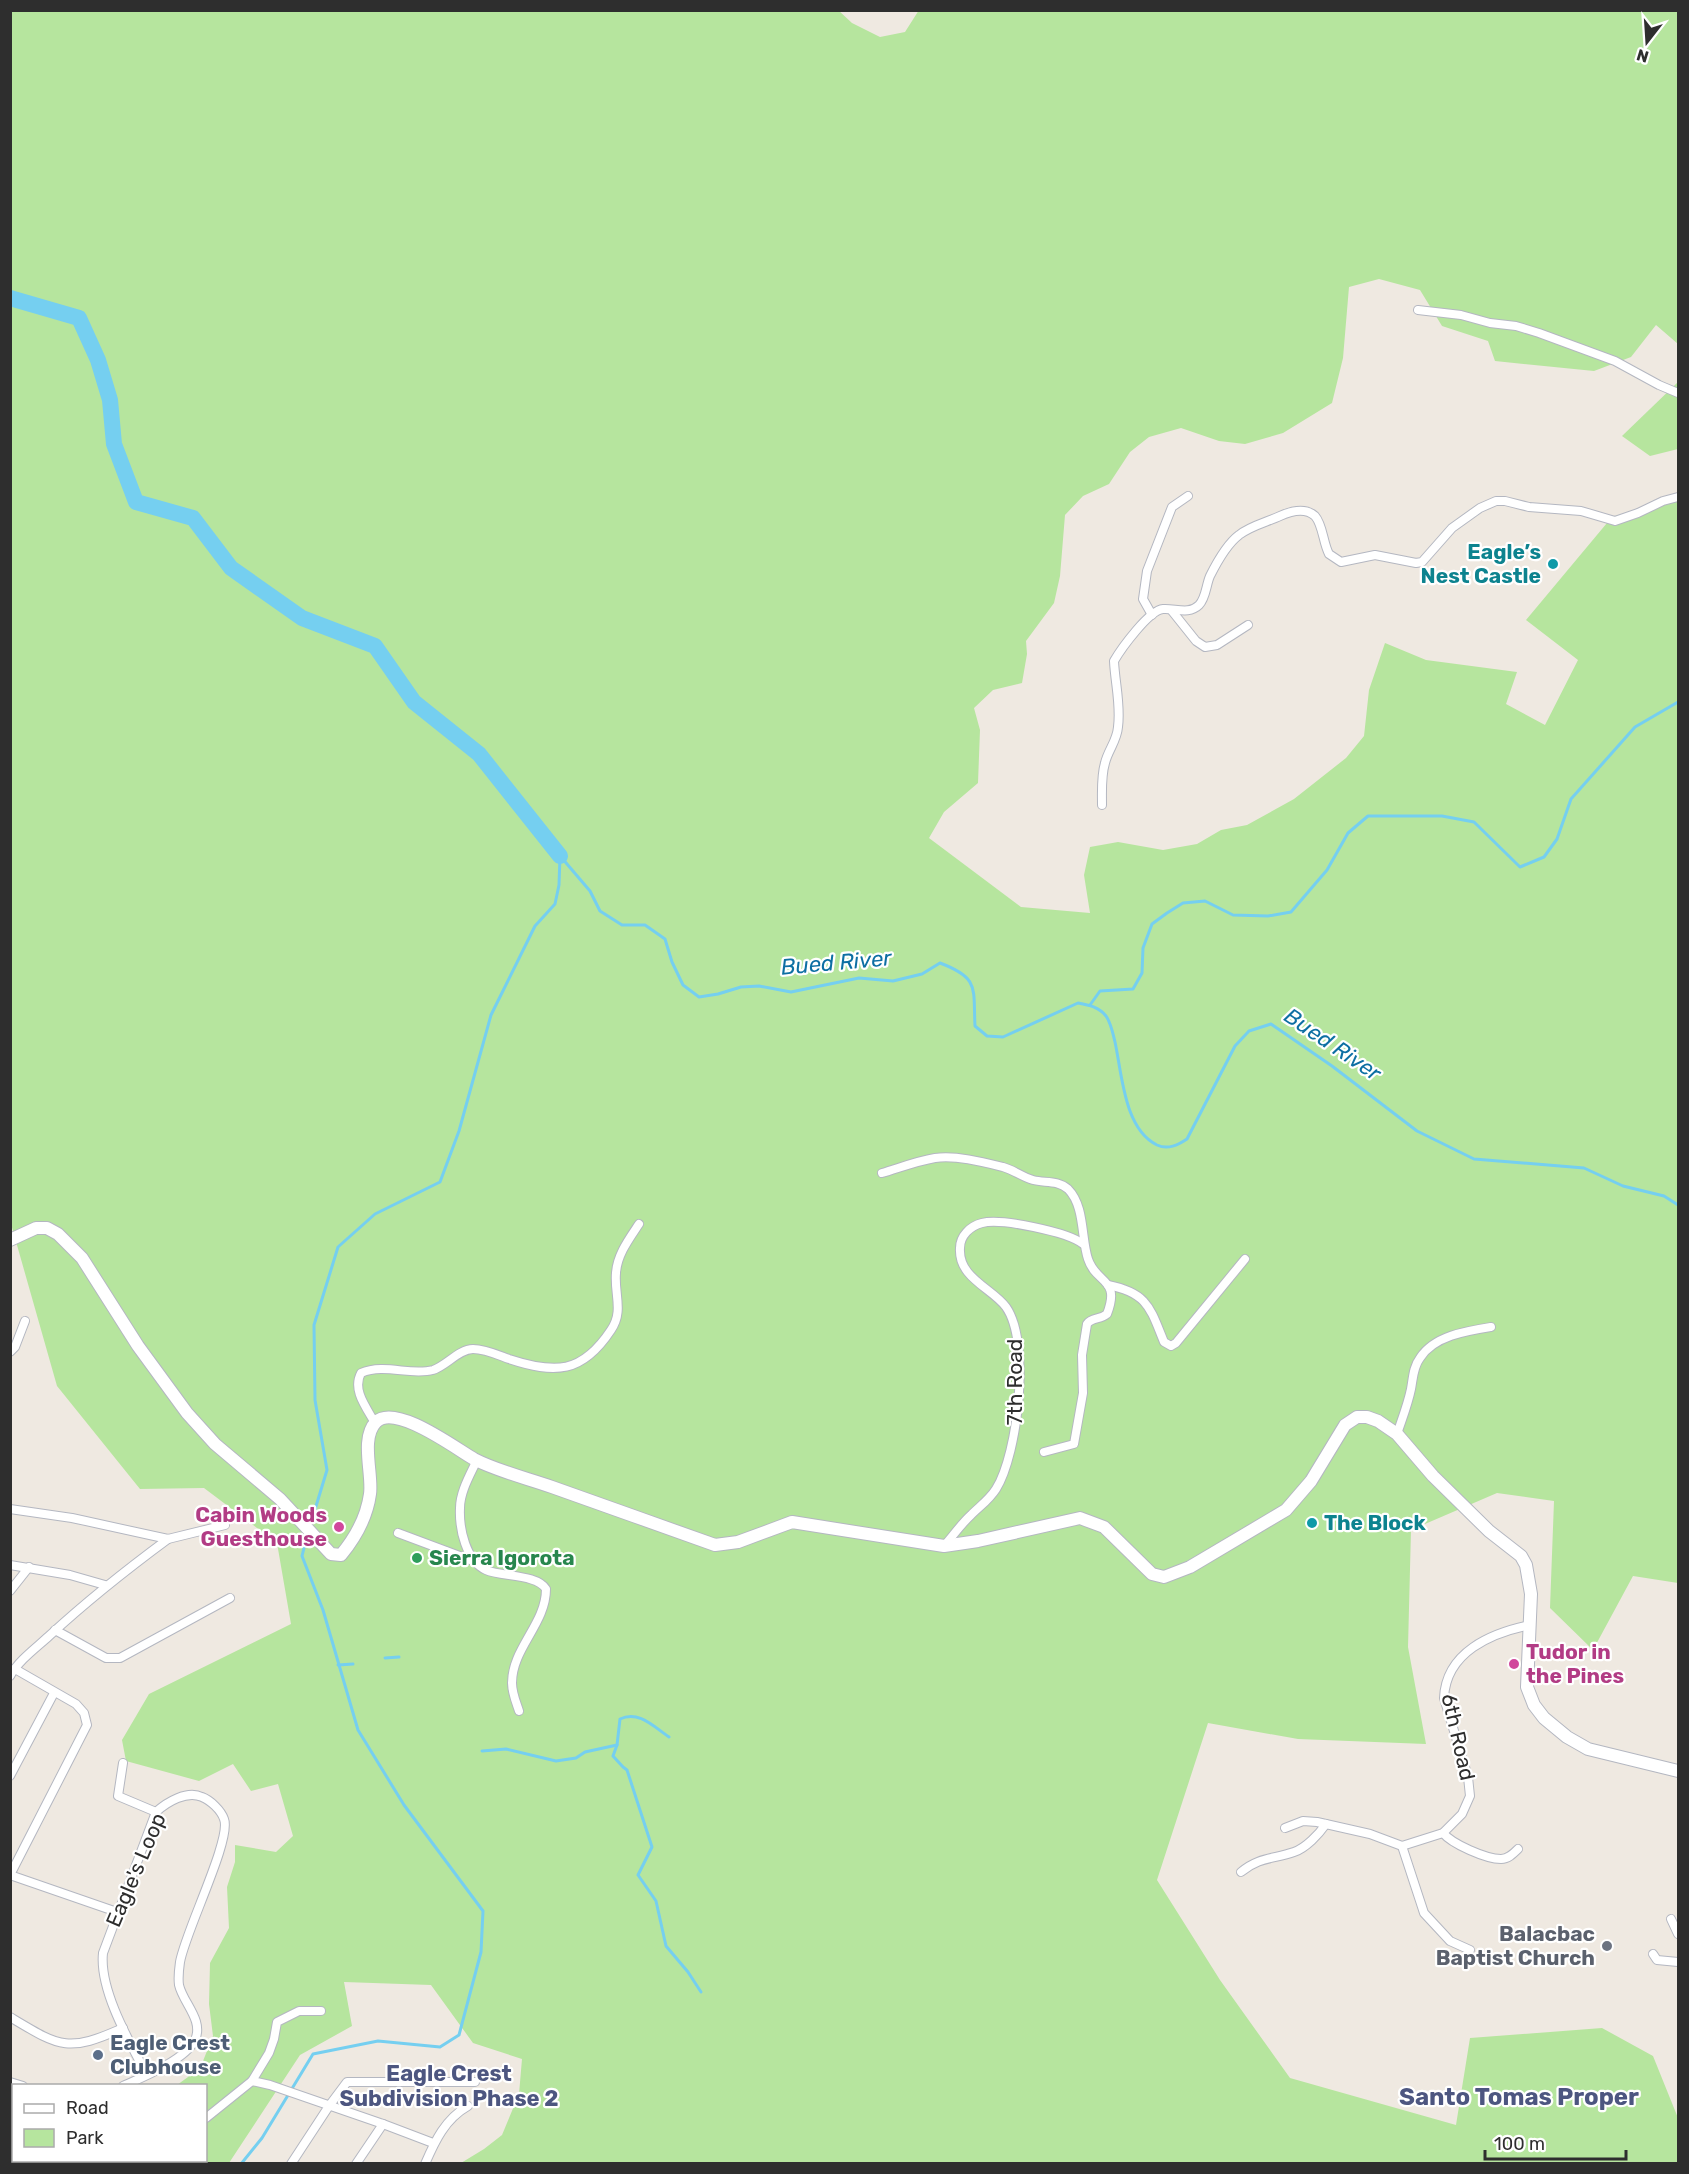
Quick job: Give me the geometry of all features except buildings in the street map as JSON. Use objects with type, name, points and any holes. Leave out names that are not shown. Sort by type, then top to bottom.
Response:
[{"type":"main road","points":[[10,1240],[36,1228],[47,1228],[58,1233],[82,1258],[138,1346],[187,1413],[215,1444],[280,1499],[331,1554],[337,1556],[341,1555],[355,1536],[366,1510],[370,1492],[367,1454],[371,1432],[375,1423],[383,1418],[396,1418],[420,1427],[477,1460],[715,1545],[738,1542],[792,1522],[944,1546],[978,1541],[1080,1518],[1104,1527],[1152,1574],[1164,1577],[1190,1567],[1286,1510],[1311,1481],[1345,1425],[1357,1417],[1366,1417],[1378,1421],[1397,1434],[1433,1476],[1489,1532],[1521,1556],[1526,1565],[1531,1594],[1527,1687],[1534,1705],[1544,1718],[1567,1737],[1588,1749],[1678,1771]]},
{"type":"street","points":[[1418,310],[1461,315],[1539,333],[1615,361],[1678,393]]},
{"type":"street","points":[[1152,615],[1143,599],[1147,571],[1172,507],[1188,496]]},
{"type":"street","points":[[1102,805],[1102,774],[1118,730],[1118,694],[1113,662],[1152,615],[1162,609],[1172,611],[1195,608],[1200,604],[1210,576],[1224,552],[1239,535],[1297,510],[1315,516],[1329,554],[1341,562],[1375,555],[1416,563],[1426,560],[1452,528],[1480,508],[1496,501],[1529,507],[1581,511],[1615,521],[1678,497]]},
{"type":"street","points":[[1172,611],[1196,641],[1205,647],[1217,645],[1248,625]]},
{"type":"street","points":[[882,1173],[936,1158],[956,1158],[996,1165],[1033,1180],[1062,1185],[1076,1203],[1083,1244],[1092,1269],[1111,1289],[1111,1301],[1107,1314],[1101,1318],[1092,1319],[1087,1324],[1082,1355],[1083,1393],[1074,1444],[1044,1452]]},
{"type":"street","name":"7th Road","points":[[944,1546],[972,1514],[985,1504],[997,1488],[1012,1446],[1018,1405],[1017,1335],[1013,1318],[1005,1305],[966,1270],[959,1247],[964,1235],[973,1226],[984,1222],[997,1222],[1069,1236],[1083,1244]]},
{"type":"street","points":[[375,1423],[358,1391],[357,1380],[361,1372],[372,1368],[425,1371],[435,1369],[469,1349],[489,1352],[542,1369],[578,1364],[600,1345],[616,1323],[619,1314],[616,1273],[618,1261],[639,1224]]},
{"type":"street","points":[[1108,1285],[1132,1292],[1149,1304],[1164,1342],[1171,1346],[1176,1343],[1245,1259]]},
{"type":"street","points":[[10,1352],[15,1347],[25,1321]]},
{"type":"street","points":[[1397,1434],[1419,1358],[1428,1348],[1443,1340],[1460,1333],[1491,1328]]},
{"type":"street","points":[[473,1561],[461,1528],[460,1507],[464,1490],[477,1460]]},
{"type":"street","points":[[10,1509],[61,1516],[168,1539]]},
{"type":"street","points":[[117,1912],[10,1875],[87,1725],[84,1713],[76,1704],[13,1672],[105,1585],[168,1539],[225,1525]]},
{"type":"street","points":[[398,1533],[473,1561],[486,1570],[539,1581],[546,1589],[540,1616],[520,1651],[513,1671],[513,1694],[519,1711]]},
{"type":"street","points":[[10,1565],[70,1575],[105,1585]]},
{"type":"street","points":[[10,1591],[29,1567]]},
{"type":"street","points":[[55,1630],[106,1658],[114,1660],[230,1598]]},
{"type":"street","name":"6th Road","points":[[1402,1846],[1443,1833],[1462,1814],[1470,1796],[1468,1777],[1444,1698],[1449,1674],[1456,1662],[1480,1642],[1507,1630],[1530,1625]]},
{"type":"street","points":[[10,1776],[54,1693]]},
{"type":"street","points":[[123,1763],[118,1796],[156,1812]]},
{"type":"street","name":"Eagle's Loop","points":[[192,1794],[201,1796],[214,1805],[224,1819],[225,1826],[218,1857],[197,1908],[180,1962],[179,1984],[193,2014],[197,2032],[187,2052],[147,2075],[123,2028],[103,1976],[101,1965],[103,1953],[117,1912],[156,1812],[166,1803],[192,1794]]},
{"type":"street","points":[[1286,1828],[1303,1821],[1326,1824],[1370,1834],[1402,1846],[1424,1913],[1450,1941],[1470,1950]]},
{"type":"street","points":[[1241,1872],[1251,1864],[1273,1856],[1295,1852],[1322,1831],[1326,1824]]},
{"type":"street","points":[[1443,1833],[1459,1845],[1494,1857],[1507,1858],[1518,1849]]},
{"type":"street","points":[[1671,1919],[1678,1934]]},
{"type":"street","points":[[1653,1954],[1657,1960],[1678,1962]]},
{"type":"street","points":[[207,2117],[252,2081],[269,2053],[277,2022],[299,2011],[321,2012]]},
{"type":"street","points":[[10,2017],[47,2039],[65,2044],[92,2040],[123,2028]]},
{"type":"street","points":[[125,2084],[147,2075]]},
{"type":"street","points":[[252,2081],[270,2085],[433,2143]]},
{"type":"street","points":[[291,2163],[347,2082],[475,2082]]},
{"type":"street","points":[[425,2163],[433,2143],[444,2126],[468,2106]]},
{"type":"street","points":[[356,2163],[383,2124]]},
{"type":"green space","points":[[838,10],[852,23],[880,37],[905,32],[919,10],[1678,11],[1678,344],[1656,325],[1631,357],[1594,371],[1495,361],[1488,341],[1442,326],[1420,290],[1379,279],[1349,287],[1343,358],[1332,403],[1283,433],[1245,444],[1219,441],[1181,428],[1149,437],[1130,452],[1109,484],[1083,496],[1065,515],[1060,576],[1054,603],[1026,641],[1027,654],[1022,683],[993,690],[974,708],[980,730],[978,783],[944,812],[929,838],[1021,907],[1090,913],[1084,875],[1090,847],[1118,842],[1163,850],[1197,844],[1221,830],[1247,825],[1294,799],[1346,758],[1364,736],[1369,690],[1385,643],[1426,660],[1517,672],[1506,704],[1545,725],[1578,660],[1526,620],[1612,517],[1678,497],[1678,1583],[1633,1576],[1593,1650],[1550,1608],[1554,1501],[1497,1493],[1411,1530],[1408,1647],[1426,1744],[1298,1739],[1208,1723],[1157,1880],[1220,1980],[1290,2078],[1456,2125],[1470,2038],[1602,2028],[1653,2056],[1678,2118],[1678,2163],[461,2163],[502,2135],[519,2094],[522,2059],[473,2043],[431,1985],[344,1982],[352,2026],[300,2055],[229,2163],[101,2164],[98,2162],[207,2162],[207,2084],[178,2084],[203,2061],[213,2036],[209,2004],[210,1963],[229,1928],[227,1887],[235,1862],[235,1845],[276,1852],[293,1836],[278,1784],[251,1791],[233,1764],[199,1781],[126,1761],[122,1740],[149,1694],[291,1624],[277,1543],[204,1488],[140,1489],[57,1386],[11,1224],[10,11]]},
{"type":"green space","points":[[1678,382],[1678,449],[1650,456],[1622,436]]},
{"type":"waterway","name":"Bued River","points":[[10,298],[79,318],[98,360],[110,400],[114,444],[136,502],[193,518],[231,568],[302,618],[375,646],[414,702],[479,754],[560,856]]},
{"type":"waterway","points":[[1090,1005],[1100,991],[1133,989],[1142,973],[1143,948],[1152,924],[1183,903],[1205,901],[1233,915],[1268,916],[1291,912],[1327,870],[1348,833],[1368,816],[1442,816],[1474,822],[1520,867],[1544,857],[1557,839],[1571,799],[1635,727],[1678,702]]},
{"type":"waterway","points":[[310,1526],[327,1470],[315,1400],[314,1325],[338,1247],[375,1214],[440,1182],[459,1131],[491,1015],[535,926],[555,904],[559,885],[560,856]]},
{"type":"waterway","name":"Bued River","points":[[561,857],[590,891],[600,911],[622,925],[645,925],[665,939],[672,962],[683,985],[699,997],[741,987],[759,986],[791,992],[859,978],[893,981],[922,974],[940,963],[962,974],[972,986],[975,1026],[987,1036],[1003,1037],[1078,1003],[1097,1008],[1106,1016],[1111,1025],[1131,1114],[1146,1137],[1157,1145],[1173,1146],[1187,1139],[1235,1046],[1249,1031],[1271,1024],[1332,1066],[1417,1131],[1474,1159],[1584,1168],[1623,1186],[1664,1196],[1678,1205]]},
{"type":"waterway","points":[[241,2164],[262,2138],[313,2054],[378,2041],[440,2047],[459,2035],[481,1952],[483,1911],[404,1805],[358,1730],[323,1610],[302,1556],[307,1536]]},
{"type":"waterway","points":[[385,1658],[399,1657]]},
{"type":"waterway","points":[[338,1665],[353,1664]]},
{"type":"waterway","points":[[482,1751],[506,1749],[556,1761],[576,1758],[585,1752],[617,1745],[620,1719],[627,1717],[640,1718],[669,1737]]},
{"type":"waterway","points":[[617,1745],[613,1756],[627,1770],[652,1847],[638,1875],[656,1901],[666,1946],[701,1992]]},
{"type":"place","name":"Eagle’s Nest Castle","points":[[1553,564]]},
{"type":"place","name":"The Block","points":[[1312,1523]]},
{"type":"place","name":"Cabin Woods Guesthouse","points":[[339,1527]]},
{"type":"place","name":"Sierra Igorota","points":[[417,1558]]},
{"type":"place","name":"Tudor in the Pines","points":[[1514,1664]]},
{"type":"place","name":"Balacbac Baptist Church","points":[[1607,1946]]},
{"type":"place","name":"Eagle Crest Clubhouse","points":[[98,2055]]},
{"type":"district","name":"Eagle Crest Subdivision Phase 2","points":[[449,2086]]},
{"type":"district","name":"Santo Tomas Proper","points":[[1519,2097]]}]
